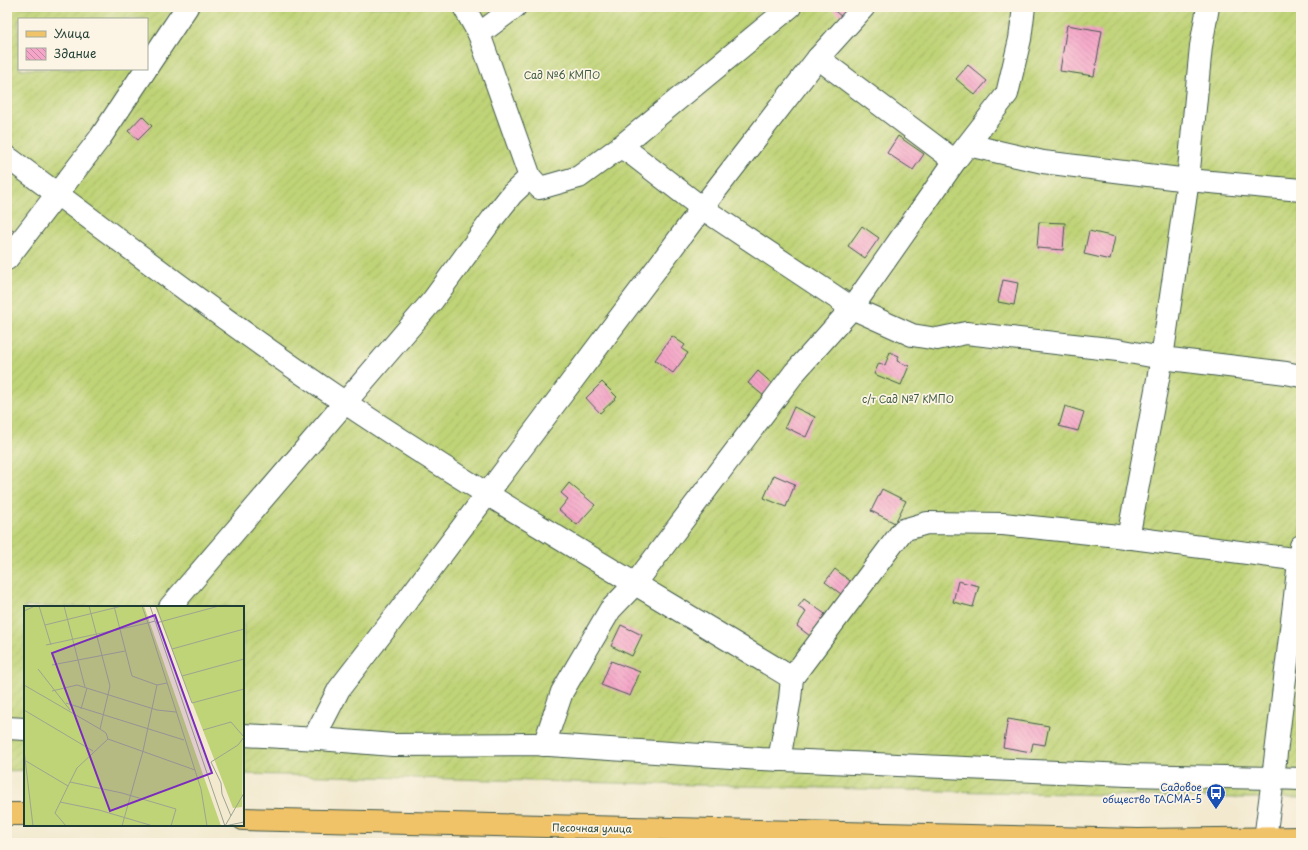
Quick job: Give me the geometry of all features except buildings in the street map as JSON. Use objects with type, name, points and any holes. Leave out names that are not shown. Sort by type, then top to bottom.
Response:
[{"type":"main road","points":[[7,814],[24,814]]},
{"type":"main road","name":"Песочная улица","points":[[244,819],[1130,840],[1253,840],[1301,838]]},
{"type":"street","points":[[148,65],[187,7]]},
{"type":"street","points":[[464,7],[479,34],[530,177],[540,188],[579,177],[620,147],[790,7]]},
{"type":"street","points":[[479,34],[515,7]]},
{"type":"street","points":[[318,730],[339,689],[488,494],[702,208],[818,58],[864,7]]},
{"type":"street","points":[[544,745],[562,692],[610,610],[635,584],[795,372],[852,308],[961,153],[1007,94],[1020,39],[1024,7]]},
{"type":"street","points":[[1128,538],[1162,358],[1188,180],[1201,46],[1208,7]]},
{"type":"street","points":[[818,58],[961,153],[1188,180],[1301,190]]},
{"type":"street","points":[[7,259],[100,138],[145,70]]},
{"type":"street","points":[[620,147],[632,154],[702,208],[852,308],[912,335],[937,339],[966,333],[1118,350],[1162,358],[1301,376]]},
{"type":"street","points":[[7,156],[231,323],[345,403],[523,517],[792,678]]},
{"type":"street","points":[[171,606],[433,300],[493,218],[512,194],[530,177]]},
{"type":"street","points":[[779,760],[790,700],[792,678],[903,530],[927,523],[1003,524],[1300,555],[1273,778],[1253,840]]},
{"type":"street","points":[[7,728],[24,729]]},
{"type":"street","points":[[244,735],[393,745],[544,745],[779,760],[1127,775],[1301,779]]},
{"type":"green space","name":"с/т Сад №7 КМПО","points":[[7,7],[1301,7],[1301,798],[1233,798],[244,774],[244,606],[24,606],[24,770],[7,771]]},
{"type":"place","name":"Садовое общество ТАСМА-5","points":[[1216,810]]},
{"type":"park label","name":"Сад №6 КМПО","points":[[562,75]]}]
